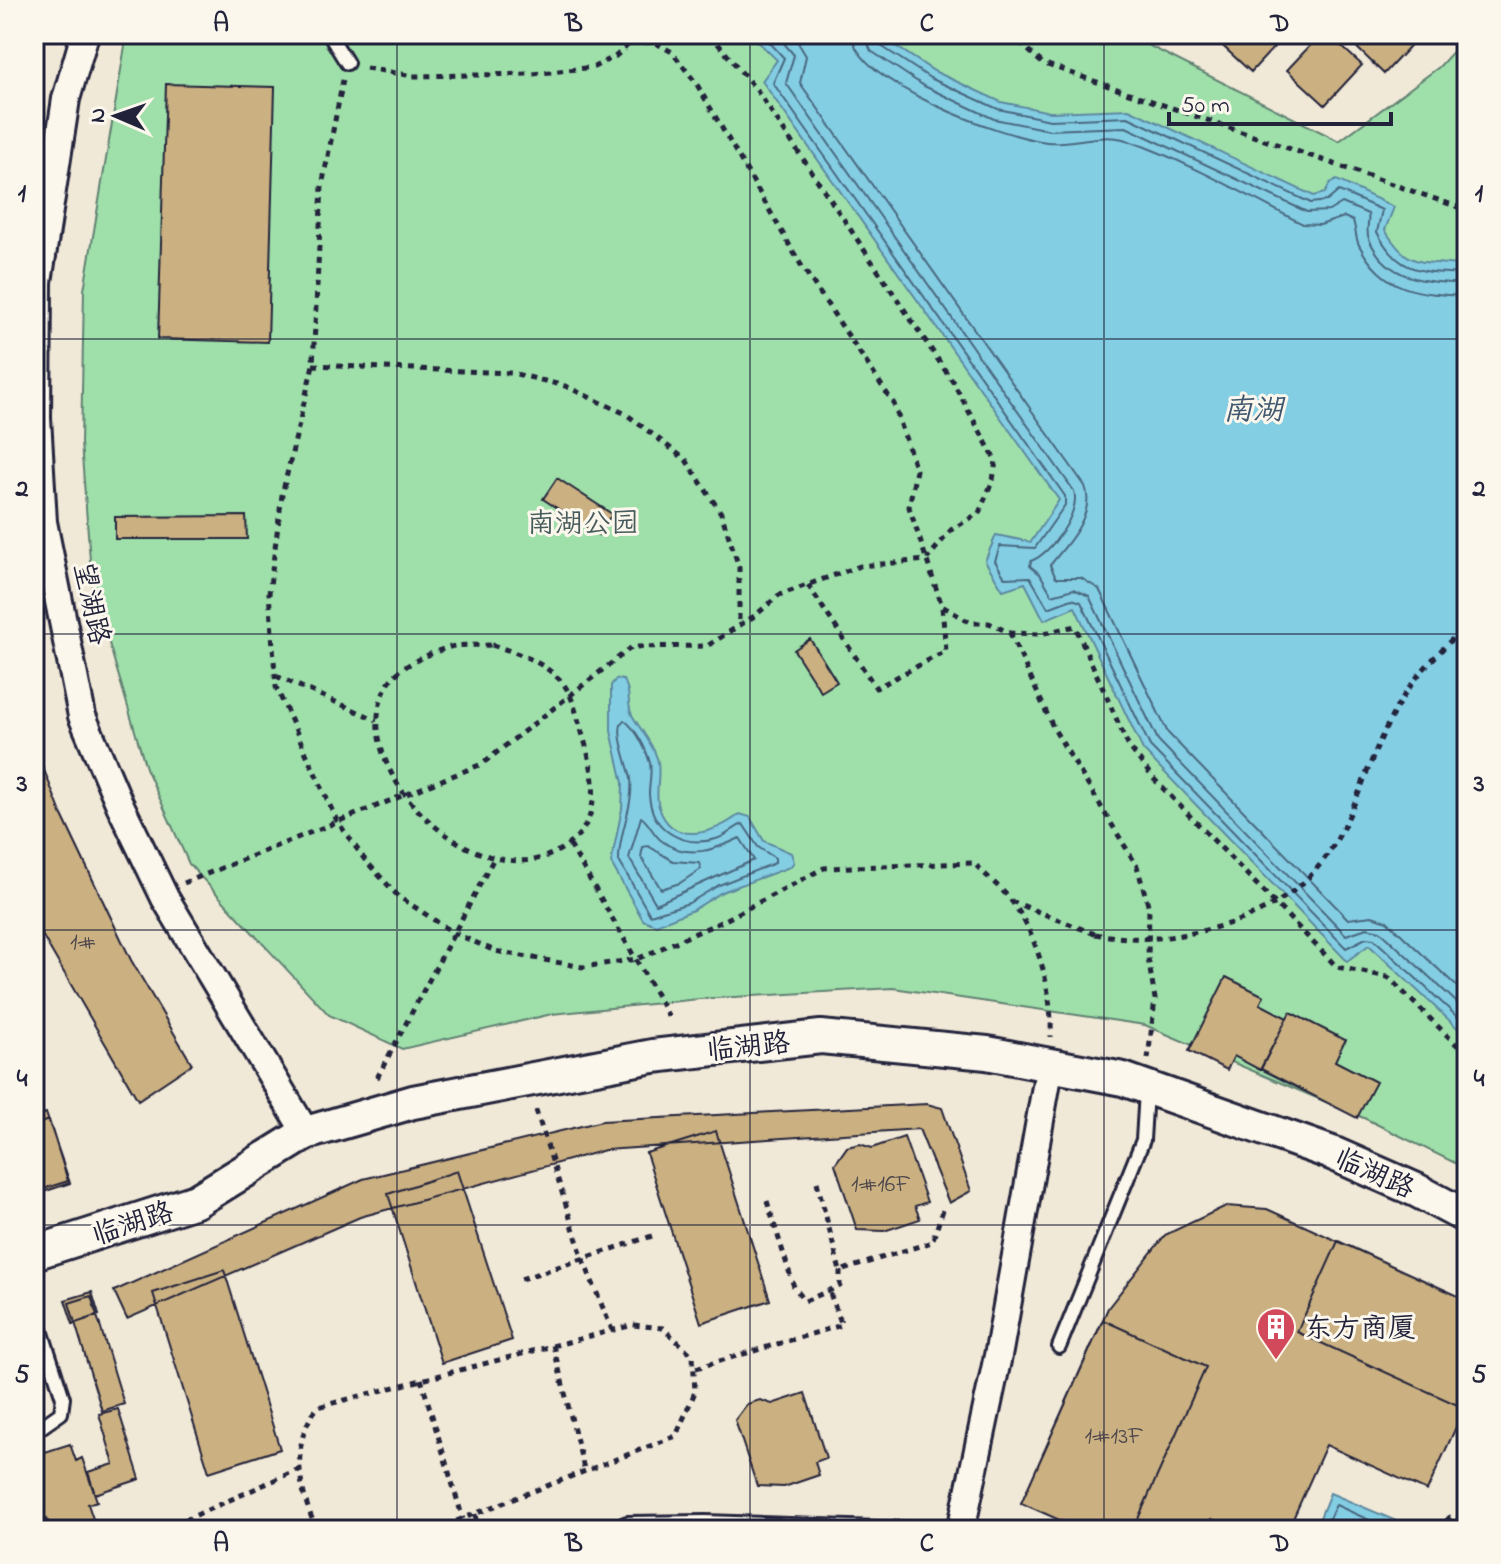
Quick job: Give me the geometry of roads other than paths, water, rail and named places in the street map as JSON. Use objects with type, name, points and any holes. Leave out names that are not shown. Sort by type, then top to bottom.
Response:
[{"type":"street","name":"望湖路","points":[[85,34],[66,99],[38,282],[37,418],[43,522],[82,716],[165,898],[306,1133]]},
{"type":"street","name":"临湖路","points":[[34,1253],[196,1201],[306,1133],[413,1102],[653,1056],[821,1037],[987,1053],[1050,1064],[1146,1087],[1332,1153],[1416,1190],[1467,1217]]},
{"type":"street","points":[[961,1530],[999,1351],[1050,1064]]},
{"type":"lane","points":[[329,34],[347,63]]},
{"type":"lane","points":[[1059,1347],[1143,1140],[1146,1087]]},
{"type":"lane","points":[[34,1308],[63,1398],[61,1413],[34,1432]]},
{"type":"lane","points":[[610,1530],[627,1523],[705,1522],[938,1530]]},
{"type":"water","name":"南湖","points":[[750,34],[877,34],[934,71],[1001,102],[1050,112],[1129,109],[1314,196],[1325,193],[1330,183],[1337,180],[1394,207],[1385,230],[1403,253],[1420,261],[1467,267],[1467,1037],[1369,945],[1347,961],[1143,750],[1075,607],[1044,620],[1025,583],[1003,590],[985,561],[996,535],[1031,542],[1059,500],[762,81],[777,60]]},
{"type":"water","points":[[616,679],[626,684],[632,715],[657,758],[658,801],[665,820],[674,828],[695,833],[719,827],[740,814],[750,817],[764,841],[791,853],[794,862],[790,867],[722,892],[693,910],[656,925],[643,920],[611,863],[622,809],[623,783],[611,731],[611,685]]},
{"type":"water","points":[[1330,1493],[1401,1523],[1398,1530],[1315,1530]]},
{"type":"place","name":"东方商厦","points":[[1276,1361]]},
{"type":"park label","name":"南湖公园","points":[[583,522]]}]
